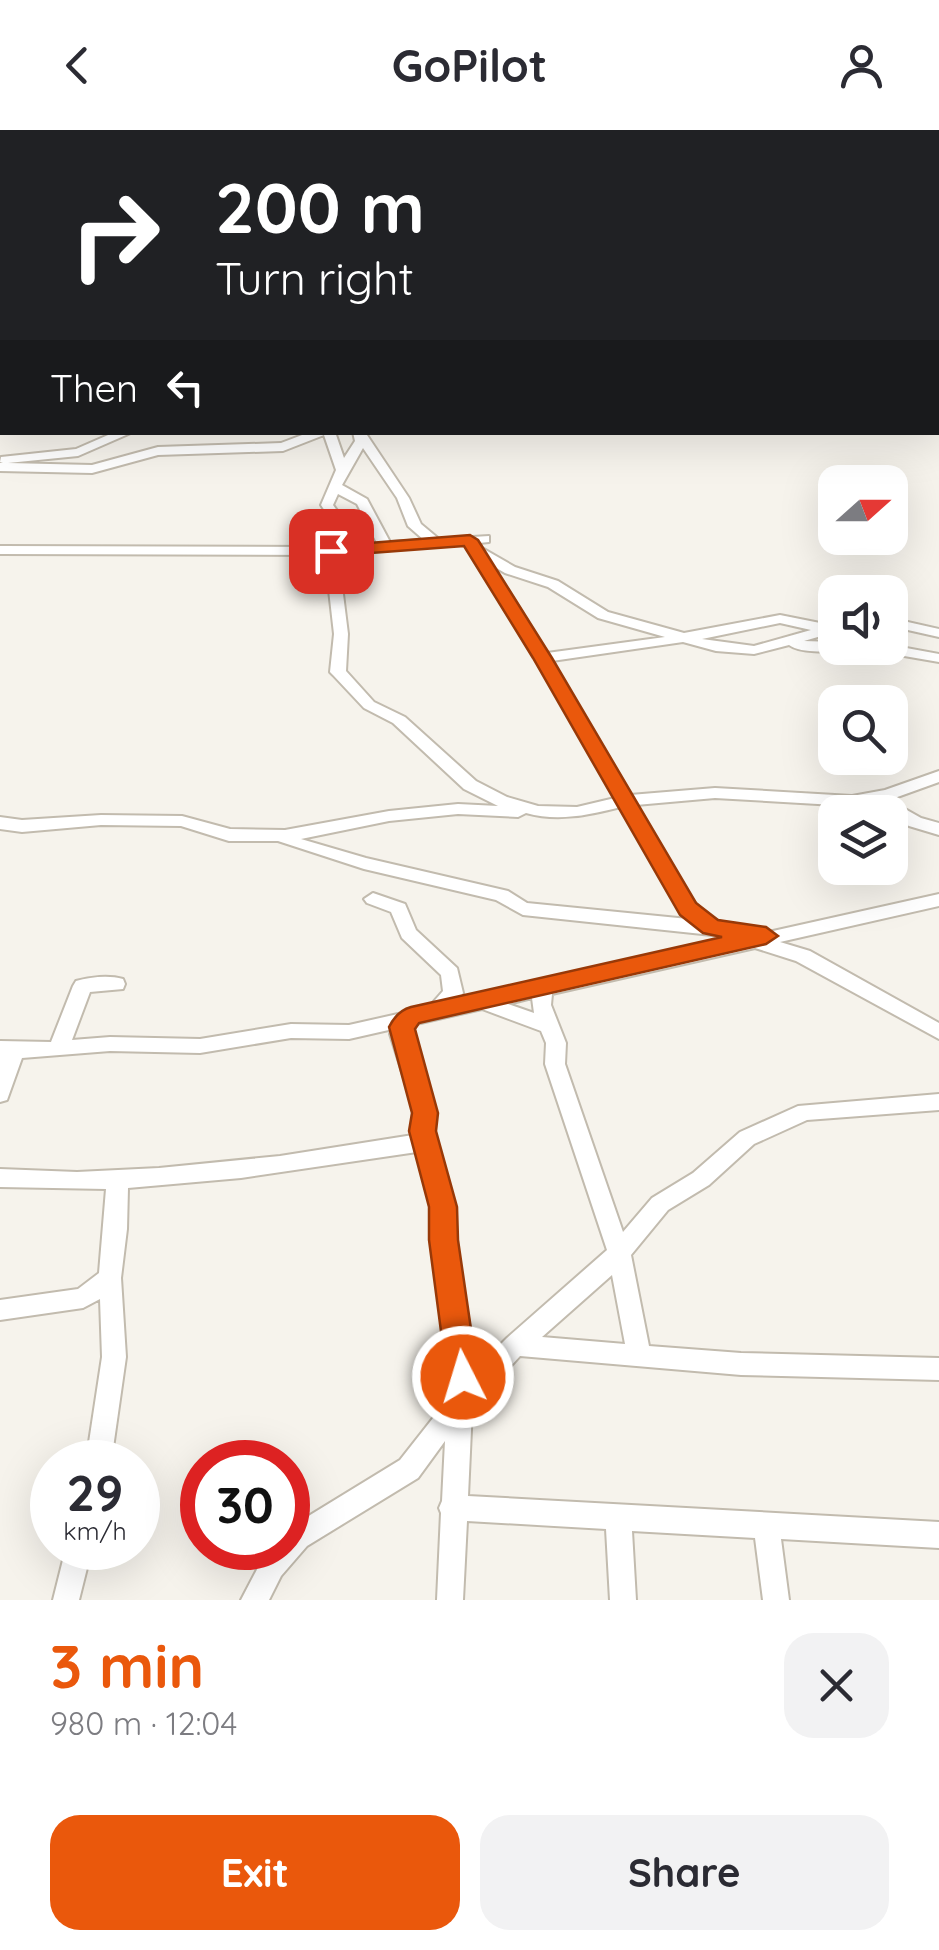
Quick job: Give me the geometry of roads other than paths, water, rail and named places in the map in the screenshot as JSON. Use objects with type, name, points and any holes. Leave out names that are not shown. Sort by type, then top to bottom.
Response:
[{"type":"street","points":[[0,464],[78,452],[120,435]]},
{"type":"street","points":[[0,464],[92,468],[158,451],[279,448],[317,435]]},
{"type":"street","points":[[327,435],[342,470]]},
{"type":"street","points":[[327,551],[344,530],[327,509],[360,435],[403,498],[415,526],[436,543]]},
{"type":"street","points":[[336,487],[362,502],[386,548]]},
{"type":"street","points":[[476,543],[688,909],[711,927]]},
{"type":"street","points":[[0,550],[327,551],[476,543],[523,575],[558,586],[603,614],[678,639],[740,651],[818,633]]},
{"type":"street","points":[[327,551],[336,567],[341,676],[369,705],[398,720],[470,785],[538,811]]},
{"type":"street","points":[[543,658],[678,639],[780,619],[818,626]]},
{"type":"street","points":[[908,626],[939,633]]},
{"type":"street","points":[[773,646],[818,646]]},
{"type":"street","points":[[908,653],[939,658]]},
{"type":"street","points":[[881,795],[939,776]]},
{"type":"street","points":[[0,823],[22,826],[100,820],[182,821],[229,835],[296,835],[389,816],[451,810],[577,812],[623,801],[721,792],[818,799]]},
{"type":"street","points":[[908,819],[939,829]]},
{"type":"street","points":[[271,835],[364,863],[502,895],[523,910],[711,927],[758,938],[803,956],[939,1032]]},
{"type":"street","points":[[374,898],[399,908],[408,933],[450,974],[453,993],[436,1011]]},
{"type":"street","points":[[0,1094],[8,1049],[110,1044],[200,1046],[291,1031],[349,1032],[939,900]]},
{"type":"street","points":[[60,1048],[82,986],[116,984]]},
{"type":"street","points":[[543,988],[541,1004],[556,1043],[555,1064],[618,1252],[638,1356]]},
{"type":"street","points":[[482,1002],[550,1026]]},
{"type":"street","points":[[411,1016],[400,1034],[425,1113],[425,1143],[443,1207],[444,1240],[462,1353],[450,1600]]},
{"type":"street","points":[[254,1600],[272,1567],[298,1537],[409,1469],[458,1405],[516,1345],[618,1252],[660,1204],[700,1179],[748,1138],[800,1114],[939,1102]]},
{"type":"street","points":[[0,1178],[117,1178],[252,1167],[388,1145],[425,1143]]},
{"type":"street","points":[[101,1440],[114,1357],[110,1278],[117,1178]]},
{"type":"street","points":[[0,1310],[22,1304],[77,1300],[110,1278]]},
{"type":"street","points":[[516,1345],[741,1364],[939,1369]]},
{"type":"street","points":[[452,1508],[939,1535]]},
{"type":"street","points":[[618,1517],[623,1600]]},
{"type":"street","points":[[768,1528],[776,1600]]},
{"type":"street","points":[[66,1600],[74,1570]]}]
